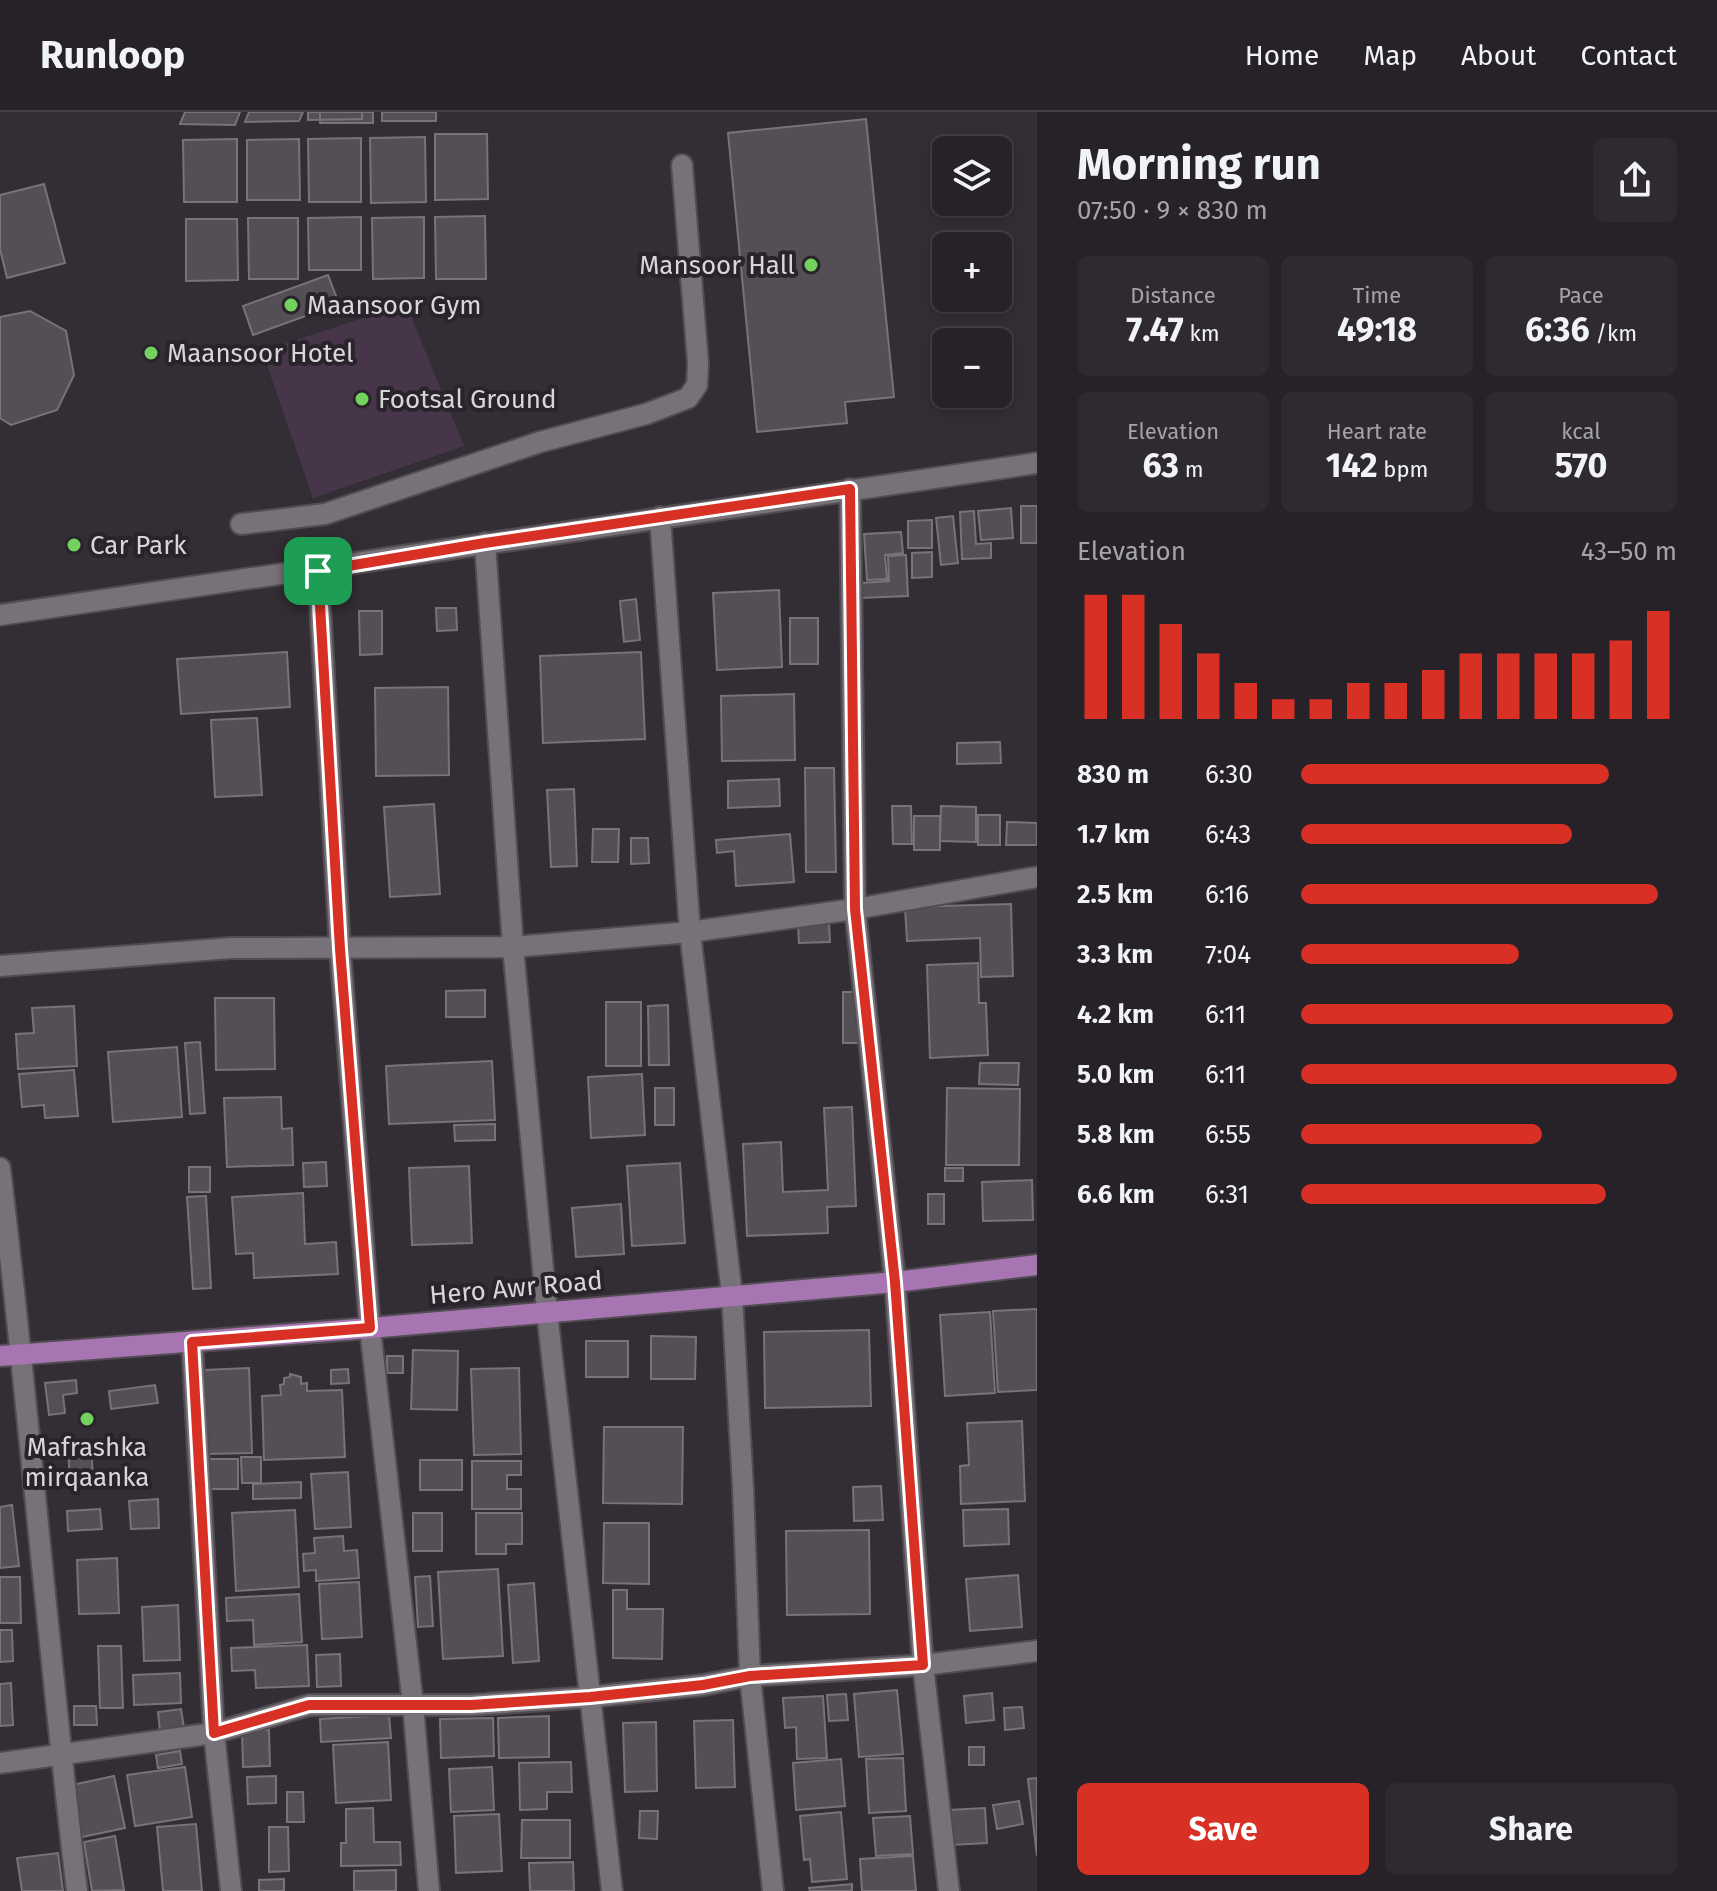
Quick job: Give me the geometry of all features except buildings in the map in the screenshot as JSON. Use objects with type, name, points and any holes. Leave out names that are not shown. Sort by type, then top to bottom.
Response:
[{"type":"main road","name":"Hero Awr Road","points":[[0,1356],[370,1328],[895,1282],[1037,1265]]},
{"type":"street","points":[[241,524],[325,514],[540,442],[646,414],[688,398],[697,385],[698,363],[682,165]]},
{"type":"street","points":[[0,615],[188,586],[318,571],[485,543],[1037,463]]},
{"type":"street","points":[[850,489],[855,909],[895,1282],[923,1665],[949,1891]]},
{"type":"street","points":[[660,517],[690,932],[732,1295],[750,1676],[773,1891]]},
{"type":"street","points":[[485,543],[513,947],[547,1312],[612,1891]]},
{"type":"street","points":[[318,571],[340,949],[370,1328],[413,1705],[429,1891]]},
{"type":"street","points":[[0,966],[231,948],[513,947],[690,932],[855,909],[1037,877]]},
{"type":"street","points":[[0,1168],[23,1354],[60,1755],[77,1891]]},
{"type":"street","points":[[192,1342],[214,1733],[231,1891]]},
{"type":"street","points":[[0,1763],[214,1733],[309,1705],[471,1705],[590,1697],[703,1685],[750,1676],[923,1665],[1037,1651]]},
{"type":"shaded area","name":"Footsal Ground","points":[[406,304],[464,446],[313,498],[262,351]]},
{"type":"place","name":"Mansoor Hall","points":[[811,265]]},
{"type":"place","name":"Maansoor Gym","points":[[291,305]]},
{"type":"place","name":"Maansoor Hotel","points":[[151,353]]},
{"type":"place","name":"Footsal Ground","points":[[362,399]]},
{"type":"place","name":"Car Park","points":[[74,545]]},
{"type":"place","name":"Mafrashka mirqaanka","points":[[87,1419]]},
{"type":"route","points":[[850,489],[855,909],[895,1282],[923,1665],[750,1676],[703,1685],[590,1697],[471,1705],[309,1705],[214,1733],[192,1342],[370,1328],[340,949],[318,571],[850,489]]}]
